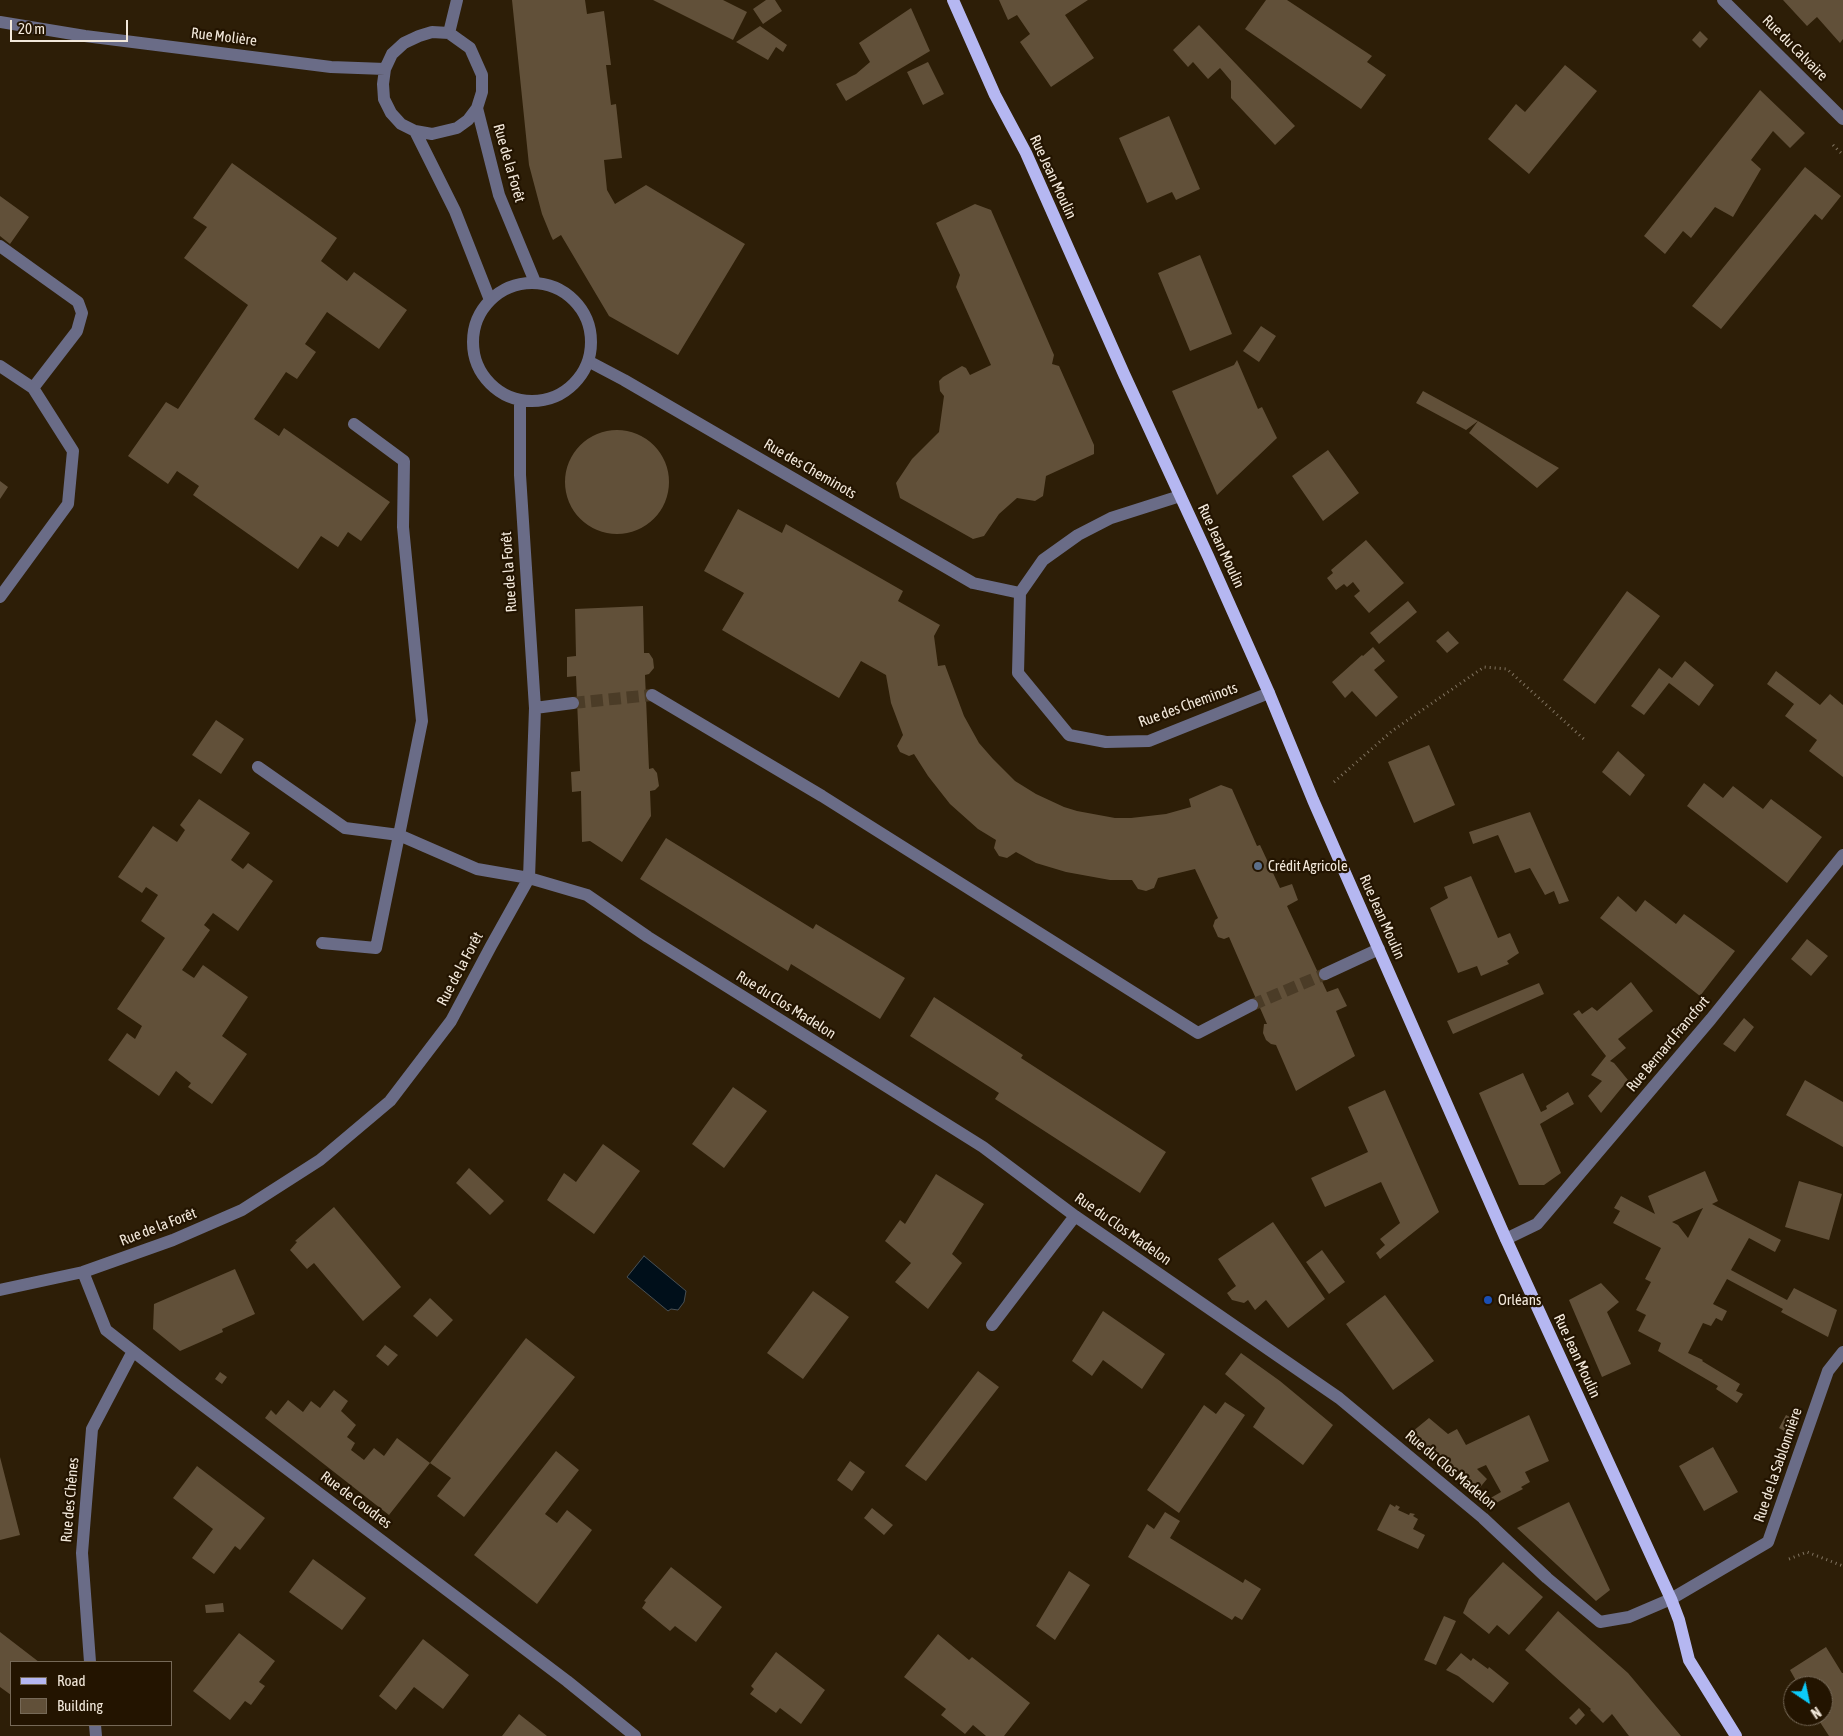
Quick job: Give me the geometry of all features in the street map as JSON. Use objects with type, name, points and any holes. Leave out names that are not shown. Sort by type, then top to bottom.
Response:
[{"type":"main road","name":"Rue Jean Moulin","points":[[953,0],[995,95],[1026,153],[1269,693],[1313,800],[1506,1240],[1671,1600],[1679,1620],[1689,1660],[1736,1736]]},
{"type":"street","points":[[457,0],[449,33],[432,32],[404,43],[392,54],[385,69],[382,84],[384,99],[391,112],[401,124],[415,131],[455,211],[490,300]]},
{"type":"street","name":"Rue du Calvaire","points":[[1723,0],[1843,119]]},
{"type":"street","name":"Rue Molière","points":[[0,22],[85,36],[332,66],[385,69]]},
{"type":"street","name":"Rue de la Forêt","points":[[415,131],[432,134],[452,130],[468,120],[477,108],[482,92],[482,75],[470,48],[449,33]]},
{"type":"street","name":"Rue de la Forêt","points":[[477,108],[500,195],[535,282]]},
{"type":"street","points":[[0,246],[78,302],[82,312],[77,331],[33,388]]},
{"type":"street","points":[[535,282],[554,286],[570,296],[582,310],[590,328],[588,361],[575,382],[559,394],[540,400],[520,400],[503,394],[489,383],[478,368],[473,332],[479,315],[490,300],[503,290],[518,284],[535,282]]},
{"type":"street","name":"Rue des Cheminots","points":[[588,361],[624,380],[973,583],[1020,593],[1018,673],[1070,735],[1106,742],[1149,740],[1269,693]]},
{"type":"street","points":[[0,366],[33,388],[73,451],[68,504],[0,597]]},
{"type":"street","name":"Rue de la Forêt","points":[[0,1290],[83,1272],[174,1240],[242,1210],[320,1160],[390,1100],[451,1021],[490,946],[529,878],[535,708],[520,475],[520,400]]},
{"type":"street","points":[[322,943],[376,948],[422,721],[404,527],[404,461],[354,424]]},
{"type":"street","points":[[1020,593],[1043,560],[1078,535],[1111,518],[1180,496]]},
{"type":"street","points":[[652,695],[822,796],[1198,1033],[1252,1006]]},
{"type":"street","points":[[535,708],[573,703]]},
{"type":"street","name":"Rue du Clos Madelon","points":[[258,767],[345,828],[399,835],[477,869],[529,878],[587,896],[648,937],[983,1147],[1075,1216],[1339,1398],[1483,1518],[1547,1578],[1600,1622],[1629,1617],[1671,1600]]},
{"type":"street","name":"Rue Bernard Francfort","points":[[1506,1240],[1537,1224],[1712,1019],[1843,855]]},
{"type":"street","points":[[1324,974],[1379,949]]},
{"type":"street","points":[[992,1325],[1075,1216]]},
{"type":"street","name":"Rue de Coudres","points":[[83,1272],[106,1330],[559,1675],[635,1736]]},
{"type":"street","name":"Rue des Chênes","points":[[90,1661],[82,1553],[92,1429],[133,1351]]},
{"type":"street","name":"Rue de la Sablonnière","points":[[1671,1600],[1768,1542],[1828,1371],[1843,1352]]},
{"type":"path","points":[[1313,800],[1392,731],[1484,667],[1507,669],[1586,742]]},
{"type":"water","points":[[644,1256],[686,1291],[684,1302],[678,1310],[671,1309],[668,1311],[627,1277]]},
{"type":"building","points":[[512,0],[585,0],[587,14],[604,11],[611,65],[606,65],[611,105],[616,104],[622,158],[604,160],[607,190],[615,204],[646,185],[745,244],[678,355],[609,316],[561,235],[553,240],[551,236],[542,214],[529,165]]},
{"type":"building","points":[[653,0],[723,0],[747,12],[733,40]]},
{"type":"building","points":[[766,0],[775,0],[782,11],[763,24],[753,9]]},
{"type":"building","points":[[999,0],[1088,0],[1065,15],[1094,58],[1051,87],[1020,42],[1030,34],[1017,15],[1008,20]]},
{"type":"building","points":[[1266,0],[1287,0],[1372,56],[1367,62],[1386,75],[1361,109],[1245,29]]},
{"type":"building","points":[[1783,0],[1843,0],[1843,39],[1840,43],[1817,17],[1807,26]]},
{"type":"building","points":[[911,8],[930,51],[846,101],[836,84],[856,74],[870,62],[859,43]]},
{"type":"building","points":[[1199,25],[1295,126],[1275,145],[1231,98],[1231,81],[1220,68],[1208,79],[1193,62],[1188,67],[1173,50]]},
{"type":"building","points":[[760,26],[787,45],[783,52],[776,47],[768,60],[736,42]]},
{"type":"building","points":[[1700,31],[1708,39],[1700,48],[1692,40]]},
{"type":"building","points":[[928,62],[944,94],[923,105],[907,72]]},
{"type":"building","points":[[1565,65],[1597,91],[1529,174],[1488,139],[1516,104],[1525,112]]},
{"type":"building","points":[[1760,90],[1805,133],[1790,148],[1773,131],[1751,160],[1761,169],[1733,217],[1715,207],[1691,238],[1683,231],[1665,254],[1644,236]]},
{"type":"building","points":[[1169,116],[1200,189],[1176,200],[1172,192],[1147,203],[1119,138]]},
{"type":"building","points":[[232,163],[337,238],[321,261],[347,281],[354,272],[407,310],[379,349],[327,312],[305,344],[316,352],[297,379],[286,372],[254,419],[279,436],[284,428],[390,502],[361,541],[348,532],[338,547],[321,536],[298,569],[193,495],[199,486],[177,471],[168,484],[128,456],[166,402],[178,409],[248,305],[184,258],[207,227],[193,218]]},
{"type":"building","points":[[1805,167],[1841,196],[1822,220],[1815,214],[1721,329],[1692,306]]},
{"type":"building","points":[[0,196],[29,217],[10,244],[0,236]]},
{"type":"building","points":[[975,204],[991,210],[1054,355],[1052,364],[1059,366],[1094,445],[1094,454],[1046,476],[1043,496],[1035,501],[1017,498],[999,514],[984,536],[973,539],[900,498],[896,483],[912,459],[939,432],[944,396],[940,391],[939,381],[962,366],[966,368],[970,375],[991,365],[956,287],[960,275],[936,223]]},
{"type":"building","points":[[1200,255],[1232,334],[1190,351],[1158,273]]},
{"type":"building","points":[[1261,326],[1276,336],[1259,362],[1243,351]]},
{"type":"building","points":[[1237,360],[1258,409],[1262,407],[1277,438],[1217,495],[1172,391],[1234,365]]},
{"type":"building","points":[[1423,391],[1478,421],[1466,430],[1416,403]]},
{"type":"building","points":[[1478,421],[1559,468],[1537,488],[1469,433]]},
{"type":"building","points":[[617,430],[637,434],[646,438],[654,445],[661,453],[665,462],[669,482],[665,502],[661,511],[654,519],[646,526],[637,530],[617,534],[597,530],[588,526],[580,519],[573,511],[569,502],[565,482],[569,462],[573,453],[580,445],[588,438],[597,434]]},
{"type":"building","points":[[1328,450],[1359,493],[1323,521],[1292,476]]},
{"type":"building","points":[[0,481],[8,487],[0,499]]},
{"type":"building","points":[[738,509],[782,533],[786,524],[903,591],[898,601],[940,625],[934,636],[938,666],[945,665],[964,716],[979,743],[1015,781],[1036,794],[1077,811],[1115,818],[1131,818],[1166,814],[1191,807],[1189,799],[1221,785],[1232,789],[1257,846],[1260,845],[1280,888],[1292,884],[1298,900],[1287,906],[1327,992],[1338,988],[1347,1006],[1336,1011],[1355,1056],[1296,1091],[1276,1045],[1266,1040],[1263,1033],[1264,1024],[1267,1024],[1229,937],[1224,939],[1218,937],[1213,926],[1218,918],[1195,869],[1158,878],[1154,888],[1146,891],[1138,889],[1132,880],[1110,880],[1066,872],[1036,863],[1016,852],[1007,858],[999,856],[994,848],[996,840],[978,829],[950,804],[914,754],[909,756],[900,752],[897,746],[903,735],[891,703],[886,675],[861,661],[839,698],[722,630],[744,593],[704,571]]},
{"type":"building","points":[[1366,540],[1404,583],[1369,613],[1354,596],[1360,591],[1353,582],[1347,587],[1344,584],[1336,590],[1327,578],[1333,573],[1331,570]]},
{"type":"building","points":[[1627,591],[1660,616],[1595,704],[1563,680]]},
{"type":"building","points":[[1408,601],[1417,612],[1379,644],[1370,633]]},
{"type":"building","points":[[643,606],[644,653],[649,653],[653,659],[654,668],[649,674],[645,675],[649,769],[653,768],[657,773],[659,786],[655,790],[650,791],[651,816],[622,862],[590,841],[582,842],[581,791],[572,792],[571,772],[580,771],[576,676],[567,677],[567,657],[576,656],[575,609]]},
{"type":"building","points":[[1448,631],[1459,643],[1447,653],[1436,641]]},
{"type":"building","points":[[1373,647],[1385,661],[1374,670],[1398,697],[1376,717],[1352,691],[1345,698],[1332,682]]},
{"type":"building","points":[[1685,661],[1714,685],[1699,706],[1669,683],[1644,715],[1631,706],[1659,668],[1672,678]]},
{"type":"building","points":[[1776,671],[1820,705],[1830,694],[1843,705],[1843,777],[1809,751],[1817,740],[1785,716],[1794,704],[1767,684]]},
{"type":"building","points":[[216,720],[244,739],[221,774],[192,755]]},
{"type":"building","points":[[1429,745],[1455,805],[1414,823],[1388,762]]},
{"type":"building","points":[[1618,751],[1645,775],[1630,796],[1602,772]]},
{"type":"building","points":[[1704,783],[1723,798],[1733,786],[1763,809],[1771,799],[1822,837],[1787,883],[1687,806]]},
{"type":"building","points":[[199,799],[250,833],[231,860],[243,869],[248,863],[273,881],[238,931],[213,913],[204,925],[210,930],[182,970],[194,978],[203,965],[248,997],[222,1036],[247,1054],[212,1104],[188,1087],[191,1083],[176,1071],[159,1096],[108,1060],[127,1033],[135,1039],[142,1026],[117,1009],[165,938],[141,921],[158,895],[146,887],[142,893],[118,877],[153,826],[177,842],[185,830],[180,825]]},
{"type":"building","points":[[1530,812],[1569,901],[1559,904],[1554,891],[1545,895],[1530,868],[1515,873],[1498,835],[1473,844],[1469,832]]},
{"type":"building","points":[[666,838],[813,929],[816,924],[905,978],[880,1019],[791,964],[788,971],[640,879]]},
{"type":"building","points":[[1471,876],[1498,938],[1510,933],[1519,953],[1507,961],[1509,964],[1481,976],[1477,966],[1458,973],[1430,908],[1448,898],[1444,887]]},
{"type":"building","points":[[1618,896],[1636,912],[1645,900],[1676,924],[1684,914],[1735,951],[1700,996],[1600,918]]},
{"type":"building","points":[[1807,939],[1828,956],[1811,976],[1791,959]]},
{"type":"building","points":[[1631,982],[1653,1011],[1618,1039],[1626,1048],[1610,1061],[1614,1063],[1628,1080],[1601,1113],[1588,1096],[1602,1081],[1591,1075],[1606,1056],[1573,1014],[1579,1010],[1582,1014],[1592,1007],[1597,1011]]},
{"type":"building","points":[[1539,983],[1544,994],[1453,1034],[1447,1021]]},
{"type":"building","points":[[934,997],[1023,1055],[1021,1058],[1166,1152],[1140,1193],[995,1099],[999,1093],[910,1036]]},
{"type":"building","points":[[1744,1018],[1754,1027],[1735,1052],[1723,1044]]},
{"type":"building","points":[[1523,1073],[1541,1112],[1547,1109],[1546,1106],[1568,1092],[1574,1104],[1540,1124],[1561,1173],[1544,1185],[1519,1185],[1479,1093]]},
{"type":"building","points":[[1805,1080],[1843,1102],[1843,1147],[1786,1115]]},
{"type":"building","points":[[733,1087],[767,1111],[724,1168],[692,1144]]},
{"type":"building","points":[[1385,1090],[1439,1212],[1380,1259],[1376,1253],[1385,1245],[1380,1239],[1400,1223],[1381,1182],[1325,1207],[1311,1178],[1368,1152],[1348,1107]]},
{"type":"building","points":[[603,1144],[640,1171],[594,1234],[547,1200],[564,1173],[576,1182]]},
{"type":"building","points":[[469,1168],[504,1201],[490,1215],[456,1183]]},
{"type":"building","points":[[1705,1171],[1718,1201],[1712,1204],[1781,1240],[1775,1252],[1749,1238],[1731,1270],[1787,1300],[1794,1288],[1837,1310],[1828,1337],[1781,1312],[1783,1309],[1727,1279],[1713,1304],[1727,1311],[1722,1321],[1716,1318],[1711,1326],[1703,1323],[1688,1353],[1703,1360],[1740,1384],[1736,1391],[1743,1394],[1737,1403],[1716,1389],[1718,1386],[1658,1351],[1661,1343],[1638,1331],[1646,1315],[1636,1310],[1651,1282],[1645,1279],[1661,1248],[1613,1223],[1620,1211],[1614,1208],[1621,1196],[1655,1214],[1648,1196]],"holes":[[[1703,1208],[1688,1238],[1678,1225],[1672,1222]]]},
{"type":"building","points":[[936,1174],[984,1204],[952,1254],[962,1263],[928,1309],[895,1282],[911,1263],[885,1241],[900,1220],[905,1224]]},
{"type":"building","points":[[1799,1181],[1842,1194],[1829,1240],[1785,1227]]},
{"type":"building","points":[[334,1207],[401,1287],[363,1321],[314,1263],[307,1269],[290,1250],[297,1242],[295,1241]]},
{"type":"building","points":[[1273,1222],[1325,1299],[1288,1328],[1266,1300],[1255,1310],[1248,1300],[1244,1303],[1232,1300],[1227,1293],[1236,1286],[1218,1259]]},
{"type":"building","points":[[1322,1250],[1345,1282],[1329,1294],[1306,1262]]},
{"type":"building","points":[[235,1269],[255,1314],[222,1329],[223,1332],[180,1351],[153,1329],[154,1304]]},
{"type":"building","points":[[1601,1283],[1619,1302],[1607,1312],[1631,1364],[1602,1377],[1569,1300]]},
{"type":"building","points":[[813,1291],[849,1317],[803,1379],[767,1353]]},
{"type":"building","points":[[1385,1295],[1434,1361],[1393,1390],[1346,1324]]},
{"type":"building","points":[[430,1298],[453,1320],[437,1337],[413,1316]]},
{"type":"building","points":[[1103,1311],[1165,1354],[1142,1389],[1103,1360],[1092,1376],[1072,1361]]},
{"type":"building","points":[[526,1338],[575,1377],[464,1517],[437,1496],[451,1478],[430,1463]]},
{"type":"building","points":[[385,1345],[398,1355],[388,1366],[376,1356]]},
{"type":"building","points":[[1241,1353],[1280,1381],[1333,1425],[1303,1465],[1253,1427],[1265,1408],[1225,1374]]},
{"type":"building","points":[[978,1371],[999,1387],[926,1481],[905,1466]]},
{"type":"building","points":[[220,1372],[227,1377],[222,1384],[215,1379]]},
{"type":"building","points":[[334,1390],[348,1401],[341,1411],[356,1425],[347,1437],[355,1443],[351,1450],[364,1460],[374,1448],[384,1456],[397,1438],[430,1463],[389,1515],[265,1418],[271,1410],[276,1415],[288,1400],[303,1412],[311,1401],[320,1408]]},
{"type":"building","points":[[1225,1402],[1245,1415],[1179,1513],[1147,1490],[1204,1405],[1216,1414]]},
{"type":"building","points":[[1529,1415],[1549,1461],[1525,1472],[1530,1482],[1521,1487],[1523,1489],[1492,1505],[1487,1500],[1501,1492],[1486,1465],[1477,1469],[1487,1479],[1477,1491],[1407,1436],[1429,1418],[1448,1434],[1457,1429],[1466,1445]]},
{"type":"building","points":[[1786,1415],[1798,1421],[1793,1436],[1779,1428]]},
{"type":"building","points":[[1713,1447],[1738,1492],[1704,1511],[1679,1466]]},
{"type":"building","points":[[556,1451],[579,1470],[545,1514],[557,1523],[567,1510],[592,1530],[537,1604],[474,1555]]},
{"type":"building","points":[[0,1457],[20,1535],[0,1540]]},
{"type":"building","points":[[850,1461],[865,1472],[852,1491],[837,1480]]},
{"type":"building","points":[[197,1466],[265,1518],[240,1550],[235,1546],[214,1574],[192,1558],[213,1529],[173,1498]]},
{"type":"building","points":[[1569,1502],[1610,1590],[1596,1601],[1517,1528]]},
{"type":"building","points":[[1390,1504],[1400,1507],[1398,1510],[1409,1515],[1410,1513],[1415,1514],[1413,1516],[1418,1519],[1413,1529],[1425,1535],[1418,1549],[1377,1530]]},
{"type":"building","points":[[872,1508],[893,1525],[884,1535],[864,1518]]},
{"type":"building","points":[[1165,1512],[1180,1521],[1170,1538],[1243,1583],[1245,1579],[1261,1589],[1242,1620],[1235,1616],[1232,1620],[1128,1557],[1147,1524],[1154,1529]]},
{"type":"building","points":[[313,1559],[366,1598],[342,1630],[289,1592]]},
{"type":"building","points":[[1503,1562],[1543,1597],[1509,1635],[1497,1625],[1489,1634],[1463,1613],[1469,1599]]},
{"type":"building","points":[[671,1567],[722,1607],[696,1642],[675,1626],[670,1631],[642,1608],[646,1602],[644,1601]]},
{"type":"building","points":[[1069,1571],[1090,1585],[1055,1640],[1036,1626]]},
{"type":"building","points":[[223,1603],[224,1612],[206,1613],[205,1605]]},
{"type":"building","points":[[1558,1611],[1628,1673],[1681,1736],[1629,1736],[1612,1714],[1603,1723],[1591,1709],[1525,1650]]},
{"type":"building","points":[[1444,1616],[1456,1621],[1436,1665],[1424,1660]]},
{"type":"building","points":[[0,1632],[38,1661],[10,1661],[10,1694],[0,1687]]},
{"type":"building","points":[[239,1633],[275,1661],[259,1682],[265,1686],[251,1705],[245,1701],[230,1720],[193,1691]]},
{"type":"building","points":[[938,1634],[969,1660],[972,1657],[1030,1703],[1004,1736],[986,1736],[973,1725],[965,1734],[941,1715],[946,1709],[904,1677]]},
{"type":"building","points":[[423,1639],[469,1675],[443,1709],[414,1687],[396,1710],[379,1696]]},
{"type":"building","points":[[1826,1647],[1843,1673],[1843,1736],[1829,1736],[1822,1726],[1833,1726],[1833,1676],[1793,1676],[1790,1670]]},
{"type":"building","points":[[776,1652],[825,1690],[801,1724],[780,1708],[776,1713],[750,1694],[754,1689],[751,1686]]},
{"type":"building","points":[[1461,1653],[1471,1661],[1473,1658],[1488,1669],[1489,1667],[1509,1683],[1493,1703],[1458,1676],[1446,1670]]},
{"type":"building","points":[[1579,1708],[1585,1715],[1576,1725],[1569,1718]]},
{"type":"building","points":[[519,1714],[547,1736],[502,1736]]},
{"type":"tunnel","points":[[573,703],[652,695]]},
{"type":"tunnel","points":[[1252,1005],[1325,974]]},
{"type":"place","name":"Crédit Agricole","points":[[1258,866]]},
{"type":"place","name":"Orléans","points":[[1488,1300]]}]
